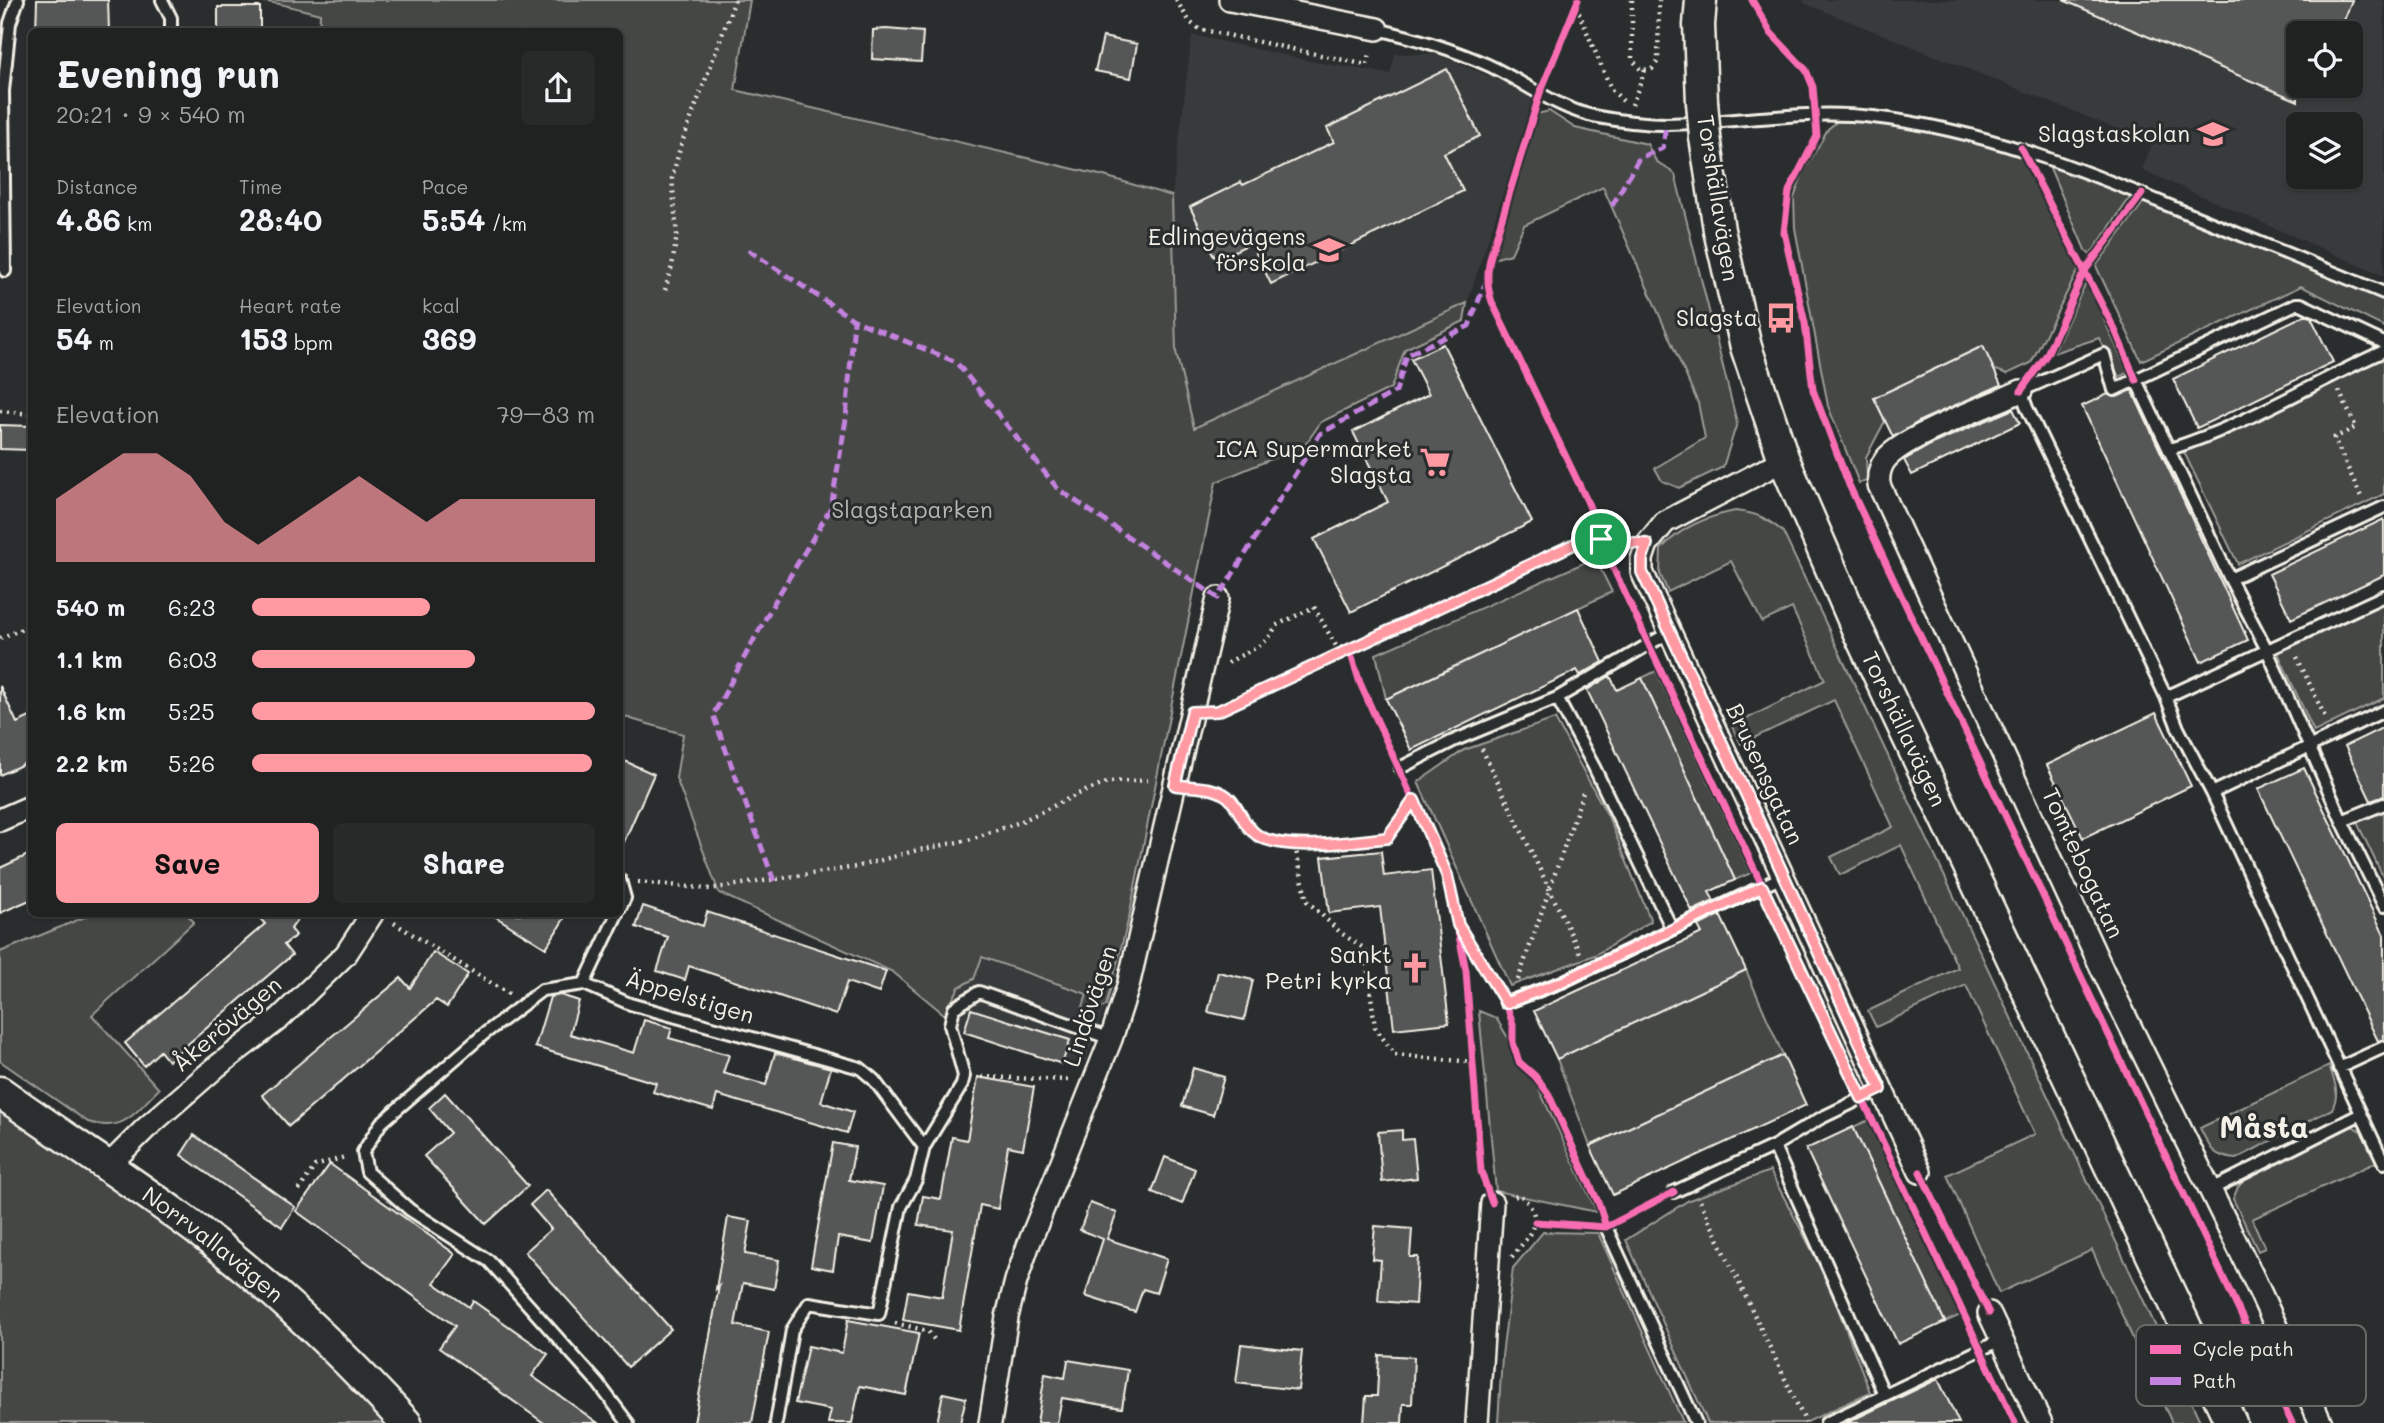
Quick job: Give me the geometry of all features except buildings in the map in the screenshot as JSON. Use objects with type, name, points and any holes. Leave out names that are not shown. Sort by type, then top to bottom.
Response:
[{"type":"main road","name":"Torshällavägen","points":[[1701,0],[1699,25],[1702,102],[1719,230],[1746,347],[1784,460],[1858,631],[2185,1325]]},
{"type":"main road","name":"Norrvallavägen","points":[[0,1092],[171,1210],[237,1262],[368,1381],[406,1423]]},
{"type":"main road","name":"Torshällavägen","points":[[2223,1406],[2231,1423]]},
{"type":"street","points":[[1230,0],[1377,29]]},
{"type":"street","name":"Tomtebogatan","points":[[2021,391],[1904,444],[1883,462],[1878,474],[1879,485],[2104,971],[2275,1325]]},
{"type":"street","name":"Brusensgatan","points":[[1784,460],[1665,522],[1647,544],[1642,559],[1642,572],[1920,1172]]},
{"type":"street","name":"Lindövägen","points":[[989,1423],[1007,1317],[1028,1246],[1111,1039],[1138,947],[1218,598]]},
{"type":"street","points":[[0,820],[28,808]]},
{"type":"street","name":"Åkerövägen","points":[[107,1167],[145,1129],[216,1067],[280,1018],[381,917]]},
{"type":"street","points":[[1477,1423],[1492,1203]]},
{"type":"street","points":[[1989,1313],[2041,1423]]},
{"type":"street","name":"Tomtebogatan","points":[[2313,1406],[2321,1423]]},
{"type":"lane","points":[[5,271],[3,91],[10,23],[18,0]]},
{"type":"lane","points":[[162,0],[171,18],[172,28]]},
{"type":"lane","points":[[1377,29],[1420,39],[1454,51],[1519,80],[1554,102],[1580,113],[1666,124],[1815,113],[1876,117],[1947,129],[2053,159],[2384,293]]},
{"type":"lane","points":[[2384,343],[2296,304],[2114,390],[2104,354],[2021,391],[2026,408],[2166,697],[2178,728],[2212,793],[2384,1162]]},
{"type":"lane","points":[[2170,449],[2255,414],[2384,351]]},
{"type":"lane","points":[[2136,380],[2230,579],[2267,650],[2342,821],[2384,906]]},
{"type":"lane","points":[[2230,579],[2384,507]]},
{"type":"lane","points":[[2166,697],[2384,596]]},
{"type":"lane","points":[[1399,768],[1474,732],[1557,698],[1670,632]]},
{"type":"lane","points":[[1557,698],[1594,766],[1672,929]]},
{"type":"lane","points":[[2212,793],[2384,711]]},
{"type":"lane","points":[[2342,821],[2384,804]]},
{"type":"lane","points":[[1506,1003],[1562,982],[1784,876]]},
{"type":"lane","points":[[616,917],[584,984],[542,990],[484,1034],[381,1123],[363,1152],[367,1172],[410,1210],[489,1261],[598,1383],[628,1423]]},
{"type":"lane","name":"Äppelstigen","points":[[584,984],[630,1004],[860,1068],[874,1080],[924,1147]]},
{"type":"lane","points":[[776,1423],[792,1330],[808,1303],[879,1314],[901,1207],[916,1180],[924,1147],[962,1086],[964,1076],[950,1025],[954,1008],[978,992],[1111,1039]]},
{"type":"lane","points":[[2339,1068],[2384,1047]]},
{"type":"lane","points":[[1674,1192],[1773,1146],[1821,1118],[1881,1089]]},
{"type":"lane","points":[[2210,1189],[2361,1114]]},
{"type":"lane","points":[[1773,1146],[1884,1394]]},
{"type":"lane","points":[[1605,1227],[1696,1423]]},
{"type":"lane","points":[[1826,1423],[2001,1340]]},
{"type":"path","points":[[665,290],[673,266],[677,235],[672,178],[680,148],[734,0]]},
{"type":"path","points":[[1176,0],[1190,22],[1199,29],[1367,65],[1377,29]]},
{"type":"path","points":[[1632,0],[1632,60],[1641,70],[1652,69],[1658,61],[1659,0]]},
{"type":"path","points":[[1571,19],[1577,3]]},
{"type":"path","points":[[1577,3],[1611,89],[1634,108],[1634,122]]},
{"type":"path","points":[[1632,107],[1645,69]]},
{"type":"path","points":[[2332,375],[2356,427],[2334,438],[2369,514]]},
{"type":"path","points":[[0,411],[28,414]]},
{"type":"path","points":[[0,638],[28,627]]},
{"type":"path","points":[[2289,640],[2334,735]]},
{"type":"path","points":[[1338,656],[1363,645]]},
{"type":"path","points":[[1350,651],[1354,661]]},
{"type":"path","points":[[1474,732],[1588,970]]},
{"type":"path","points":[[1506,1003],[1514,991],[1548,887],[1594,766]]},
{"type":"path","points":[[1399,768],[1419,811]]},
{"type":"path","points":[[623,880],[710,889],[856,867],[968,840],[1020,822],[1110,782],[1155,780],[1207,788],[1225,795],[1256,834],[1295,846],[1387,838],[1414,800]]},
{"type":"path","points":[[1295,846],[1307,901],[1341,933],[1365,949],[1375,1027],[1395,1055],[1473,1062]]},
{"type":"path","points":[[381,917],[525,1003]]},
{"type":"path","points":[[1472,1050],[1474,1076]]},
{"type":"path","points":[[964,1076],[1094,1081]]},
{"type":"path","points":[[299,1190],[315,1167],[363,1152]]},
{"type":"path","points":[[1692,1184],[1806,1423]]},
{"type":"path","points":[[1535,1222],[1547,1223]]},
{"type":"path","points":[[879,1314],[887,1320],[928,1331],[936,1342]]},
{"type":"shaded area","name":"Slagstaskolan","points":[[1804,0],[2384,0],[2384,276],[2142,170],[2152,143],[1804,3]]},
{"type":"shaded area","name":"Edlingevägens förskola","points":[[1192,35],[1315,62],[1390,74],[1395,54],[1435,54],[1536,95],[1467,303],[1194,428],[1176,352],[1172,196]]},
{"type":"shaded area","points":[[982,957],[1088,994],[1080,1016],[1106,1006],[1086,1061],[1062,1064],[964,1032],[945,1015],[959,987],[974,979]]},
{"type":"green space","name":"Slagstaparken","points":[[254,0],[750,0],[735,90],[1104,176],[1172,196],[1176,352],[1194,428],[1467,303],[1464,321],[1405,349],[1391,388],[1321,422],[1305,445],[1216,482],[1129,917],[1106,1006],[1080,1017],[1087,994],[982,957],[974,979],[959,987],[945,1015],[893,972],[719,893],[676,778],[683,734],[623,715],[623,28],[319,28],[320,14]]},
{"type":"green space","points":[[1549,111],[1575,128],[1647,144],[1656,161],[1675,174],[1737,423],[1723,467],[1679,488],[1662,481],[1655,468],[1705,438],[1698,403],[1603,187],[1524,225],[1511,254],[1493,259],[1537,114]]},
{"type":"green space","points":[[1840,119],[1885,122],[1936,130],[1986,143],[2028,160],[2031,173],[2073,257],[2081,265],[2031,363],[2007,374],[1993,369],[1982,346],[1874,398],[1885,421],[1866,457],[1867,481],[1859,483],[1828,406],[1795,228],[1794,198],[1803,173],[1828,129]]},
{"type":"green space","points":[[2054,161],[2136,189],[2090,255],[2085,250],[2050,168]]},
{"type":"green space","points":[[2149,195],[2384,290],[2384,327],[2301,286],[2141,361],[2096,266]]},
{"type":"green space","points":[[2087,280],[2092,282],[2104,320],[2128,372],[2119,377],[2099,338],[2053,353]]},
{"type":"green space","points":[[2384,348],[2384,494],[2238,564],[2181,446]]},
{"type":"green space","points":[[1735,511],[1750,513],[1772,523],[1783,532],[2155,1325],[2136,1325],[2136,1345],[2092,1250],[1999,1293],[1947,1175],[2035,1134],[1966,985],[1876,1027],[1868,1011],[1958,968],[1901,845],[1840,875],[1831,857],[1893,827],[1834,700],[1741,744],[1732,726],[1825,680],[1792,608],[1762,622],[1731,561],[1668,592],[1660,574],[1661,549],[1677,535],[1714,516]]},
{"type":"green space","points":[[1595,558],[1612,592],[1386,699],[1376,654]]},
{"type":"green space","points":[[2384,601],[2384,698],[2314,732],[2278,653]]},
{"type":"green space","points":[[1656,671],[1751,873],[1735,880],[1642,678]]},
{"type":"green space","points":[[1555,719],[1608,816],[1651,921],[1595,955],[1510,986],[1418,782],[1464,750]]},
{"type":"green space","points":[[2384,802],[2384,879],[2354,816]]},
{"type":"green space","points":[[85,917],[190,917],[194,922],[92,1015],[159,1089],[128,1119],[111,1125],[88,1122],[0,1061],[0,952]]},
{"type":"green space","points":[[1746,970],[1783,1055],[1590,1146],[1557,1059]]},
{"type":"green space","points":[[1479,1011],[1496,1018],[1538,1087],[1597,1212],[1496,1191]]},
{"type":"green space","points":[[2329,1066],[2336,1093],[2332,1109],[2236,1159],[2217,1154],[2209,1146],[2200,1128]]},
{"type":"green space","points":[[0,1103],[153,1214],[251,1293],[344,1377],[387,1423],[0,1423]]},
{"type":"green space","points":[[1871,1119],[1963,1314],[1945,1322],[1853,1127]]},
{"type":"green space","points":[[2352,1126],[2361,1131],[2377,1162],[2252,1219],[2265,1248],[2258,1251],[2233,1199],[2238,1187],[2247,1177]]},
{"type":"green space","points":[[1770,1171],[1825,1275],[1870,1392],[1805,1423],[1708,1423],[1626,1240],[1689,1200]]},
{"type":"green space","points":[[1543,1232],[1598,1233],[1683,1422],[1498,1423],[1502,1356],[1513,1268]]},
{"type":"green space","points":[[2164,1406],[2193,1406],[2201,1423],[2172,1423]]},
{"type":"marked path","points":[[1612,206],[1639,158],[1663,148],[1666,124]]},
{"type":"marked path","points":[[748,250],[854,320],[956,362],[1058,489],[1218,598],[1320,434],[1396,391],[1407,355],[1469,326],[1486,281]]},
{"type":"marked path","points":[[774,881],[713,715],[775,601],[831,508],[846,419],[854,320]]},
{"type":"cycle path","points":[[1578,0],[1540,93],[1492,251],[1488,276],[1492,302],[1588,503],[1609,559],[1649,645],[2015,1423]]},
{"type":"cycle path","points":[[1752,0],[1771,33],[1806,70],[1813,87],[1817,136],[1789,191],[1784,232],[1805,323],[1813,390],[1849,485],[2246,1325]]},
{"type":"cycle path","points":[[2021,148],[2115,330],[2136,380]]},
{"type":"cycle path","points":[[2021,391],[2047,354],[2084,272],[2142,194]]},
{"type":"cycle path","points":[[1192,711],[1218,711],[1585,539],[1647,544]]},
{"type":"cycle path","points":[[1350,651],[1360,683],[1447,875],[1466,971],[1481,1171],[1492,1203]]},
{"type":"cycle path","points":[[1464,935],[1506,1003],[1513,1025],[1513,1043],[1519,1062],[1535,1076],[1548,1093],[1599,1204],[1606,1227]]},
{"type":"cycle path","points":[[1920,1172],[1989,1313]]},
{"type":"cycle path","points":[[1535,1222],[1606,1227],[1674,1192]]},
{"type":"cycle path","points":[[2284,1406],[2292,1423]]},
{"type":"place","name":"Slagstaskolan","points":[[2213,134]]},
{"type":"place","name":"Edlingevägens förskola","points":[[1329,250]]},
{"type":"place","name":"Slagsta","points":[[1781,318]]},
{"type":"place","name":"ICA Supermarket Slagsta","points":[[1435,462]]},
{"type":"place","name":"Sankt Petri kyrka","points":[[1415,968]]},
{"type":"district","name":"Måsta","points":[[2264,1128]]},
{"type":"route","points":[[1585,539],[1601,539],[1647,544],[1642,559],[1642,572],[1881,1089],[1862,1098],[1762,887],[1562,982],[1506,1003],[1458,925],[1454,901],[1440,855],[1414,800],[1387,838],[1295,846],[1256,834],[1225,795],[1207,788],[1175,785],[1192,712],[1218,711],[1585,539]]}]
